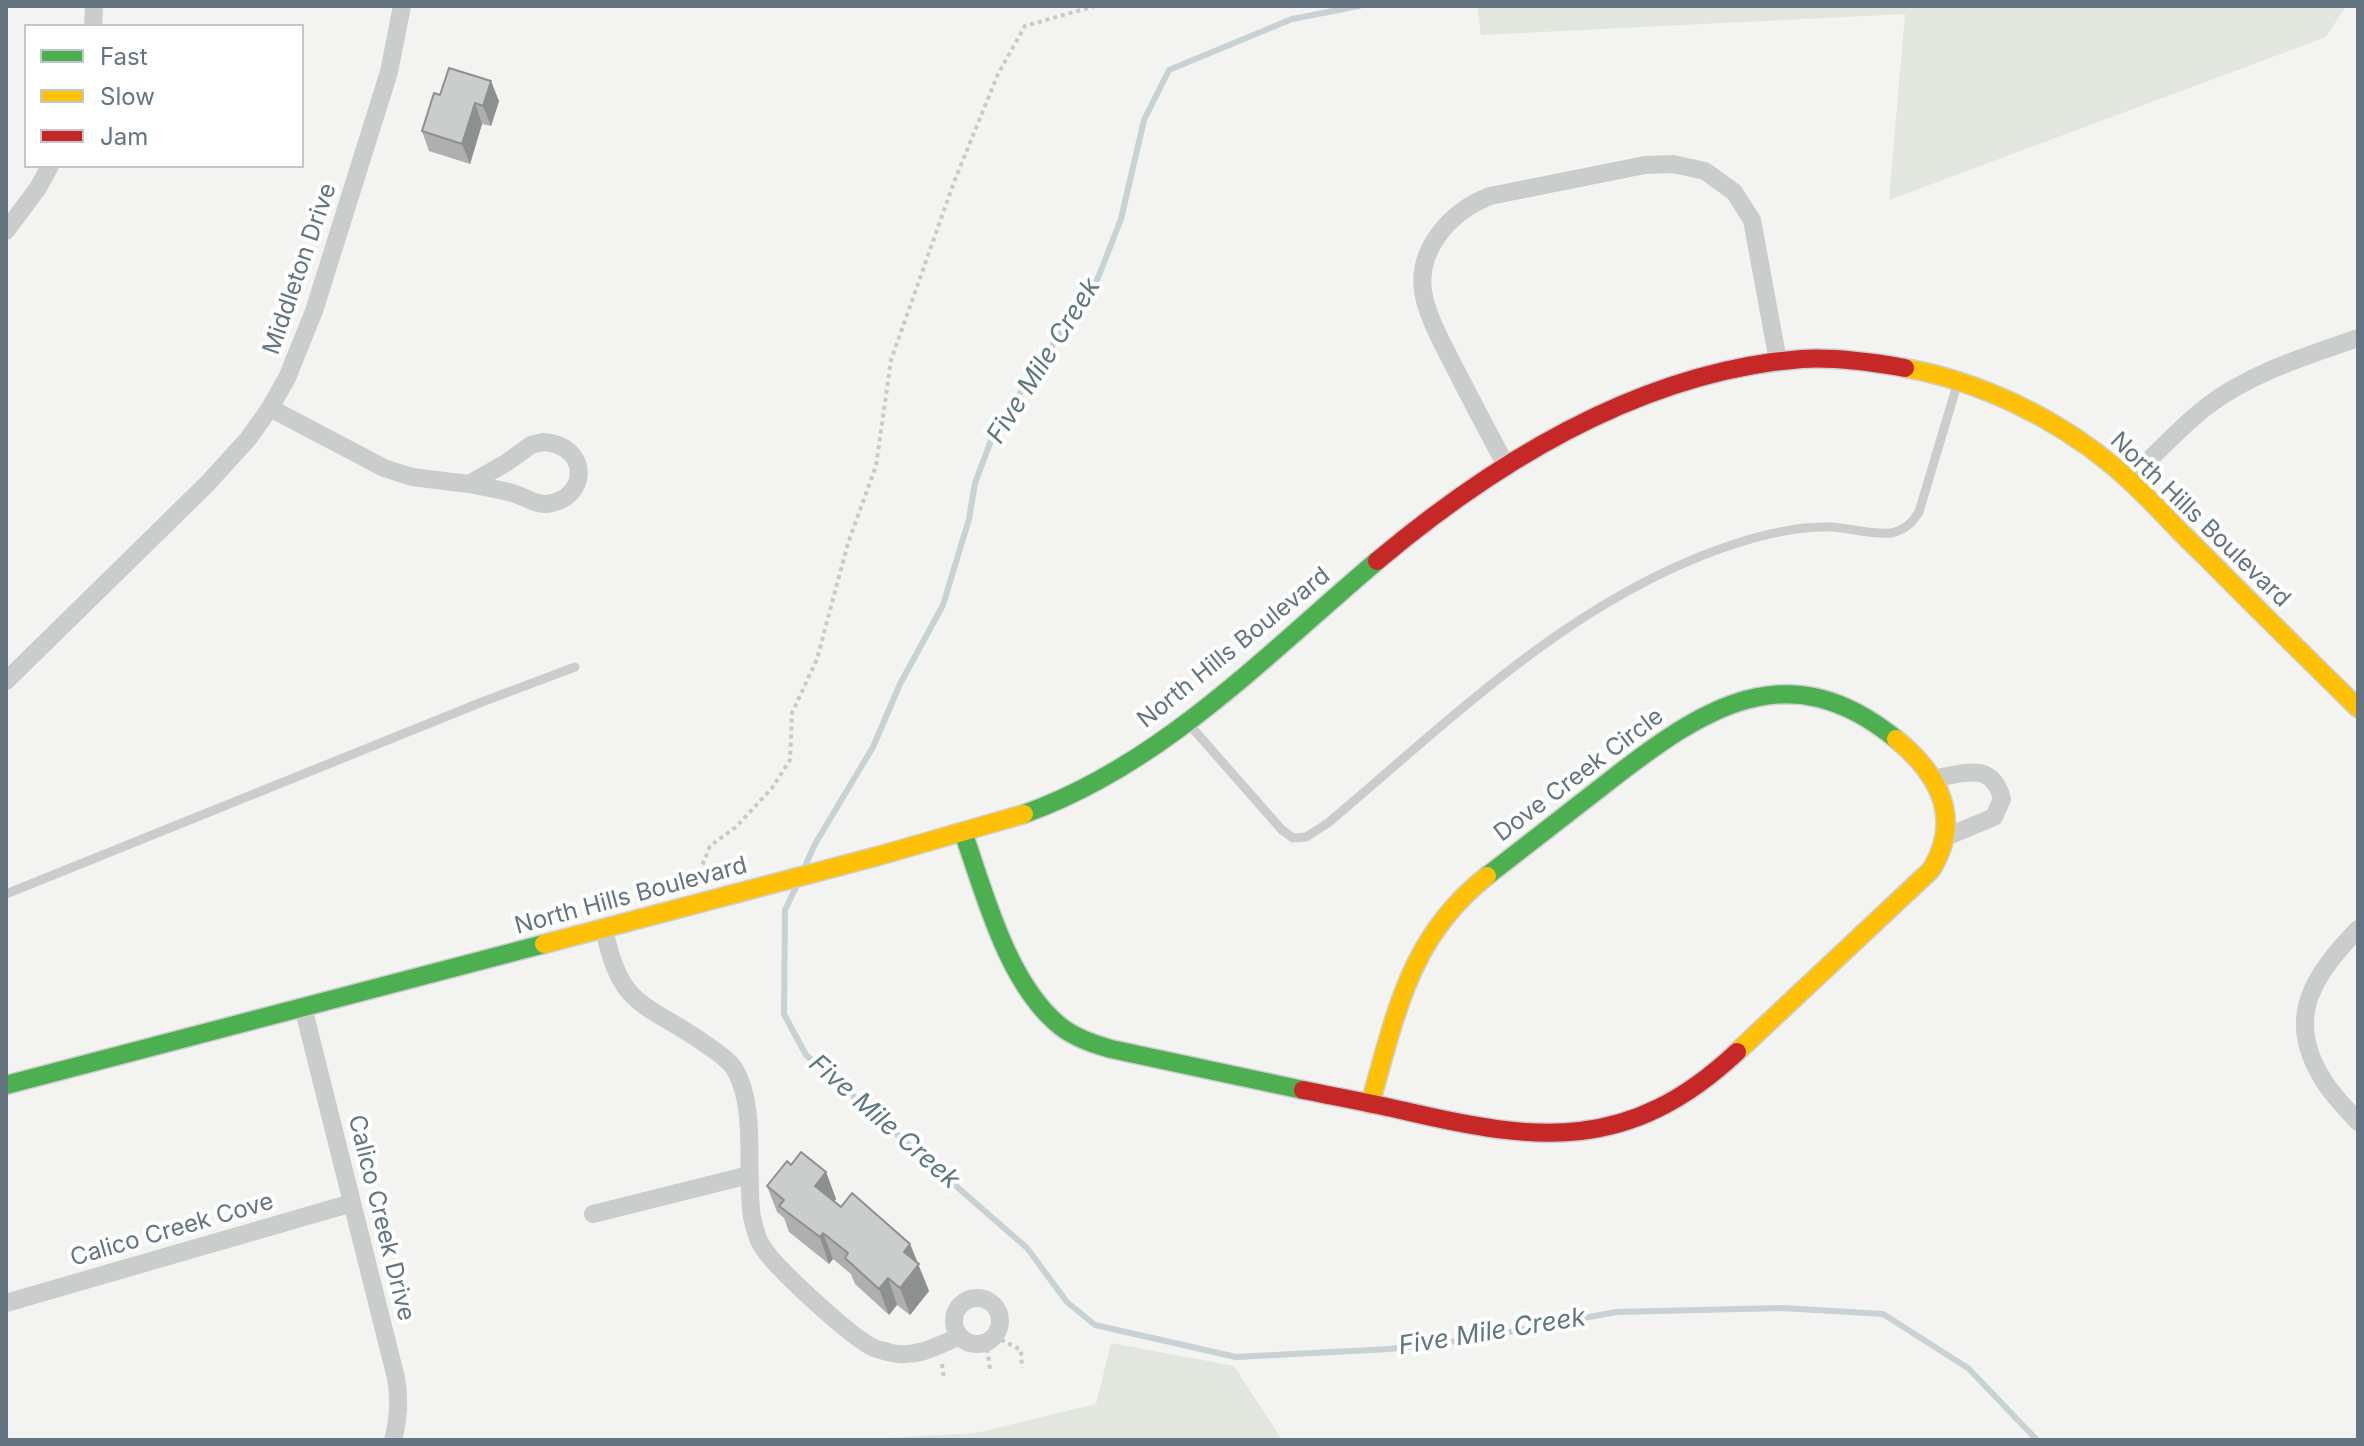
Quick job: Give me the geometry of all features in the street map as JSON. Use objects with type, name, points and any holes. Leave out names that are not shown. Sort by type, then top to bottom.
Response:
[{"type":"street","name":"Middleton Drive","points":[[6,681],[207,484],[248,439],[270,408],[287,378],[314,311],[389,72],[402,6]]},
{"type":"street","points":[[1507,467],[1438,336],[1423,290],[1426,261],[1436,237],[1469,204],[1490,196],[1645,165],[1673,164],[1705,171],[1734,192],[1752,220],[1778,361]]},
{"type":"street","points":[[6,231],[49,168]]},
{"type":"street","points":[[2129,480],[2184,426],[2225,394],[2264,373],[2358,338]]},
{"type":"street","name":"North Hills Boulevard","points":[[6,1085],[837,867],[1006,820],[1053,802],[1115,770],[1186,720],[1408,535],[1464,493],[1546,443],[1646,397],[1740,367],[1810,358],[1904,367],[1958,382],[2044,417],[2087,445],[2129,480],[2356,703]]},
{"type":"street","points":[[270,408],[384,468],[412,477],[515,493],[544,505],[569,495],[578,478],[578,465],[567,448],[543,442],[531,445],[469,484]]},
{"type":"street","name":"Dove Creek Circle","points":[[1370,1104],[1404,986],[1416,959],[1439,924],[1469,890],[1689,722],[1718,709],[1763,696],[1788,693],[1828,699],[1851,709],[1882,727],[1931,779],[1946,811],[1946,837]]},
{"type":"street","points":[[963,832],[1018,974],[1042,1009],[1062,1027],[1086,1041],[1493,1130],[1540,1134],[1592,1130],[1649,1113],[1701,1083],[1931,870],[1941,855],[1946,837],[1994,817],[2002,799],[1999,786],[1984,773],[1931,779]]},
{"type":"street","points":[[604,928],[614,965],[633,999],[716,1052],[735,1070],[745,1103],[753,1219],[761,1245],[782,1271],[856,1336],[873,1347],[893,1353],[915,1354],[960,1336]]},
{"type":"street","points":[[2358,929],[2327,962],[2313,985],[2306,1032],[2314,1064],[2323,1081],[2358,1122]]},
{"type":"street","name":"Calico Creek Drive","points":[[303,1007],[399,1398],[393,1440]]},
{"type":"street","points":[[593,1214],[749,1175]]},
{"type":"street","name":"Calico Creek Cove","points":[[6,1303],[352,1203]]},
{"type":"street","points":[[977,1298],[996,1308],[1000,1322],[990,1339],[972,1343],[960,1336],[956,1330],[955,1315],[963,1302],[977,1298]]},
{"type":"lane","points":[[1186,720],[1282,830],[1293,838],[1306,837],[1328,823],[1527,657],[1576,621],[1635,586],[1746,540],[1781,531],[1824,527],[1886,533],[1906,528],[1919,512],[1958,382]]},
{"type":"lane","points":[[6,894],[575,667]]},
{"type":"path","points":[[703,902],[700,871],[710,846],[736,827],[772,788],[790,760],[792,713],[817,659],[848,543],[876,466],[891,360],[954,182],[998,74],[1025,26],[1095,6]]},
{"type":"path","points":[[990,1369],[990,1339],[1021,1350],[1022,1368]]},
{"type":"shaded area","points":[[1477,6],[2346,6],[2326,37],[1889,200],[1905,14],[1481,35]]},
{"type":"shaded area","points":[[1111,1343],[1234,1366],[1282,1440],[850,1440],[976,1433],[1096,1404]]},
{"type":"building","points":[[449,68],[491,81],[483,106],[475,103],[462,144],[422,131],[434,93],[440,95]]},
{"type":"building","points":[[801,1152],[826,1172],[815,1186],[841,1207],[852,1193],[910,1244],[904,1252],[919,1264],[900,1288],[888,1278],[879,1289],[845,1258],[848,1253],[823,1233],[820,1237],[779,1206],[784,1200],[767,1186],[787,1161],[791,1165]]},
{"type":"waterway","name":"Five Mile Creek","points":[[805,866],[873,747],[900,684],[943,605],[969,519],[975,483],[995,430],[1098,278],[1121,219],[1144,120],[1169,70],[1292,19],[1359,6]]},
{"type":"waterway","name":"Five Mile Creek","points":[[796,887],[785,910],[784,1014],[806,1055],[1027,1248],[1067,1302],[1095,1325],[1236,1357],[1390,1349],[1472,1339],[1616,1312],[1782,1308],[1883,1314],[1968,1368],[2037,1440]]},
{"type":"traffic: fast","points":[[1024,814],[1074,793],[1168,737],[1254,669],[1377,561]]},
{"type":"traffic: fast","points":[[1487,876],[1677,732],[1712,713],[1746,700],[1782,694],[1818,698],[1856,712],[1896,739]]},
{"type":"traffic: fast","points":[[963,832],[989,909],[1012,962],[1042,1008],[1060,1026],[1084,1040],[1111,1049],[1303,1090]]},
{"type":"traffic: fast","points":[[6,1085],[544,944]]},
{"type":"traffic: slow","points":[[1905,368],[1960,382],[2014,403],[2066,431],[2112,465],[2358,708]]},
{"type":"traffic: slow","points":[[1737,1052],[1931,870],[1945,833],[1942,798],[1924,767],[1896,739]]},
{"type":"traffic: slow","points":[[544,944],[1024,814]]},
{"type":"traffic: slow","points":[[1370,1104],[1398,1008],[1423,951],[1439,925],[1487,876]]},
{"type":"traffic: jam","points":[[1377,561],[1471,489],[1522,456],[1574,427],[1629,402],[1685,382],[1743,367],[1802,359],[1854,360],[1905,368]]},
{"type":"traffic: jam","points":[[1303,1090],[1498,1129],[1540,1133],[1580,1131],[1620,1123],[1658,1108],[1697,1085],[1737,1052]]}]
